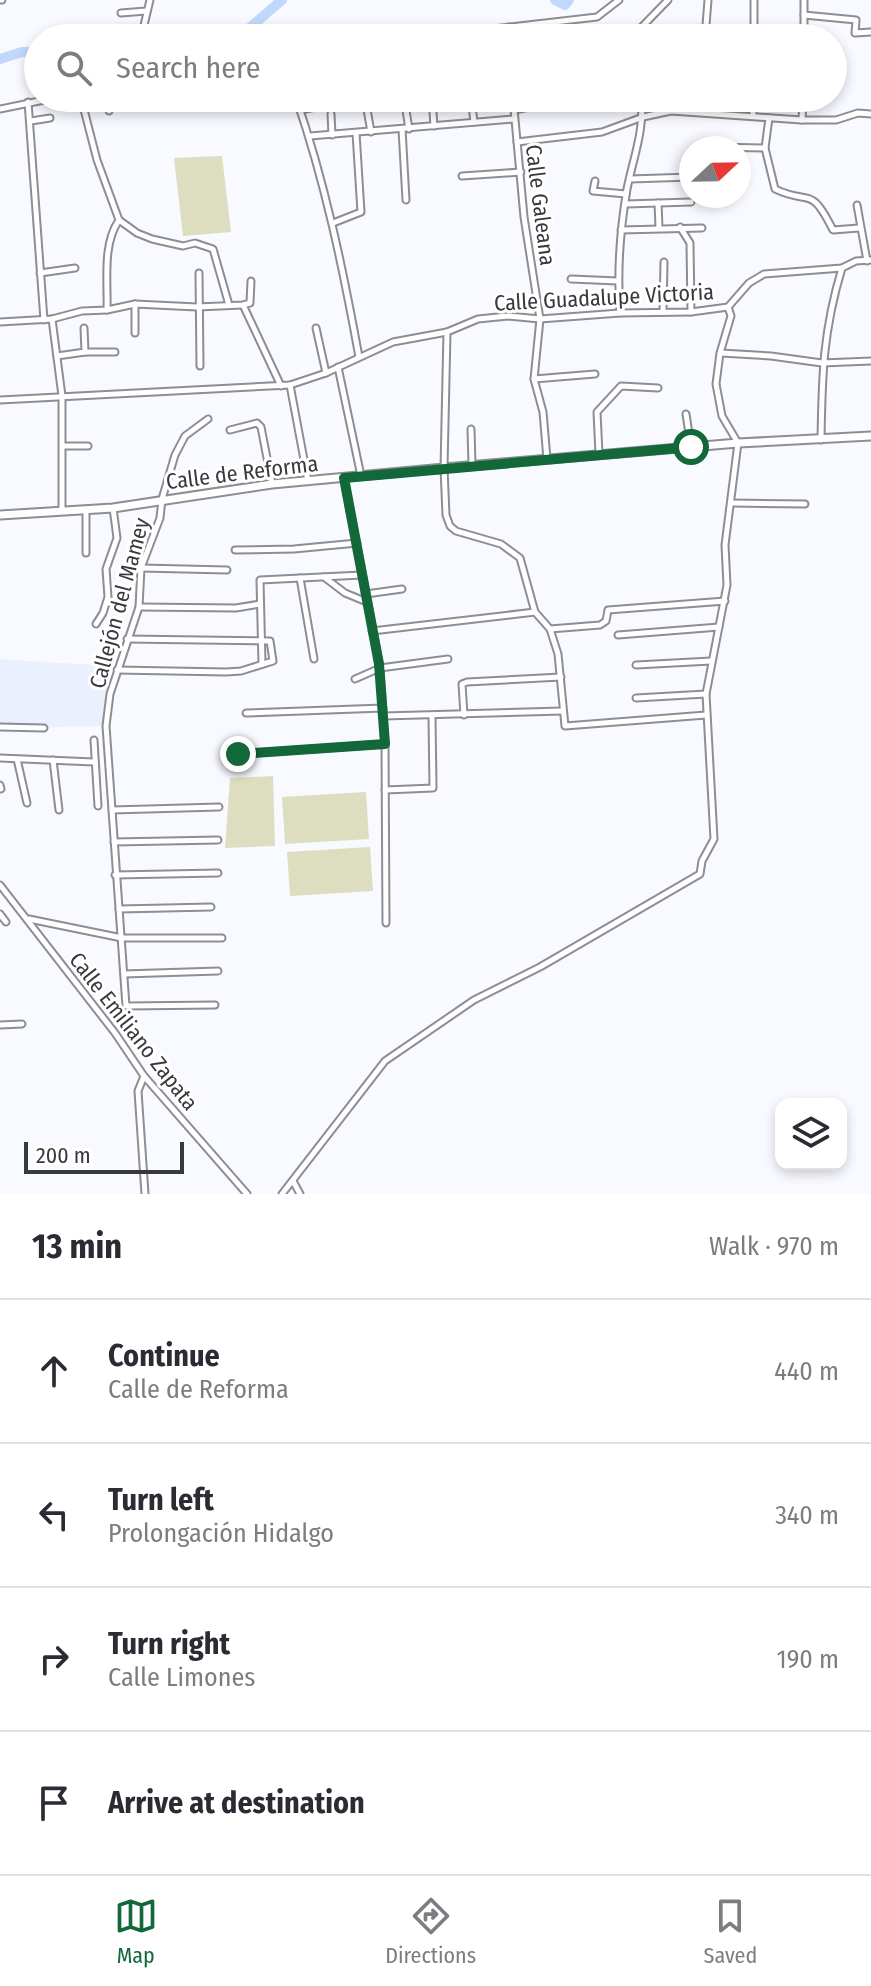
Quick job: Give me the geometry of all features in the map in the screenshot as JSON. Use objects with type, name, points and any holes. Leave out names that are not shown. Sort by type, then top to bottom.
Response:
[{"type":"main road","name":"Calle de Reforma","points":[[0,515],[113,508],[272,484],[472,465],[738,443],[871,436]]},
{"type":"street","points":[[143,24],[150,0]]},
{"type":"street","points":[[535,24],[597,17],[619,0]]},
{"type":"street","points":[[646,24],[668,0]]},
{"type":"street","points":[[706,24],[708,0]]},
{"type":"street","points":[[754,0],[754,24]]},
{"type":"street","points":[[804,0],[804,24]]},
{"type":"street","points":[[121,13],[146,11]]},
{"type":"street","points":[[804,15],[856,20],[855,33],[871,32]]},
{"type":"street","points":[[0,109],[24,103]]},
{"type":"street","points":[[30,112],[44,320]]},
{"type":"street","points":[[85,112],[97,160],[119,220],[152,239],[183,246],[195,243],[213,249],[229,305]]},
{"type":"street","points":[[302,112],[333,223],[359,358]]},
{"type":"street","points":[[367,112],[371,132]]},
{"type":"street","points":[[404,112],[406,200]]},
{"type":"street","points":[[433,112],[434,126]]},
{"type":"street","points":[[473,112],[474,122]]},
{"type":"street","name":"Calle Galeana","points":[[514,112],[524,217],[540,319],[534,379],[543,412],[547,459]]},
{"type":"street","points":[[620,313],[621,230],[642,112]]},
{"type":"street","points":[[517,142],[602,132],[666,112]]},
{"type":"street","points":[[690,112],[802,120],[836,120],[858,113],[871,114]]},
{"type":"street","points":[[802,112],[802,120]]},
{"type":"street","points":[[331,114],[332,135]]},
{"type":"street","points":[[31,121],[50,118]]},
{"type":"street","points":[[769,118],[765,148],[775,189],[810,197],[824,212],[833,230],[863,229],[869,260]]},
{"type":"street","points":[[310,136],[514,119]]},
{"type":"street","points":[[333,223],[361,212],[356,133]]},
{"type":"street","points":[[751,148],[765,148]]},
{"type":"street","points":[[462,176],[521,172]]},
{"type":"street","points":[[630,179],[679,177]]},
{"type":"street","points":[[595,181],[593,191],[626,194]]},
{"type":"street","points":[[626,204],[679,202]]},
{"type":"street","points":[[658,203],[659,228]]},
{"type":"street","points":[[857,205],[859,228]]},
{"type":"street","points":[[107,310],[109,244],[112,230],[119,220]]},
{"type":"street","points":[[680,227],[690,243],[691,312]]},
{"type":"street","points":[[621,230],[702,228]]},
{"type":"street","name":"Calle Guadalupe Victoria","points":[[0,400],[290,385],[326,373],[393,342],[447,332],[478,319],[691,312],[728,307],[749,283],[764,274],[842,268],[856,261],[869,260]]},
{"type":"street","points":[[663,312],[664,262]]},
{"type":"street","points":[[40,273],[75,268]]},
{"type":"street","points":[[821,440],[822,363],[829,311],[842,268]]},
{"type":"street","points":[[199,273],[200,366]]},
{"type":"street","points":[[571,279],[618,281]]},
{"type":"street","points":[[0,322],[52,319],[82,311],[135,304],[197,307],[243,305],[250,303],[251,281]]},
{"type":"street","points":[[135,304],[135,333]]},
{"type":"street","points":[[243,305],[281,386]]},
{"type":"street","points":[[282,1194],[385,1061],[400,1049],[474,1000],[540,967],[700,874],[702,861],[714,839],[706,694],[725,601],[725,545],[738,443],[722,416],[716,384],[720,353],[731,316],[728,307]]},
{"type":"street","points":[[52,319],[62,396],[62,511]]},
{"type":"street","points":[[84,328],[85,352]]},
{"type":"street","points":[[316,328],[326,373]]},
{"type":"street","points":[[447,332],[446,515],[450,526],[456,531],[501,544],[520,558],[535,612],[550,629],[558,654],[565,726],[706,715]]},
{"type":"street","points":[[57,356],[115,352]]},
{"type":"street","points":[[720,353],[822,363],[871,361]]},
{"type":"street","points":[[338,367],[361,476]]},
{"type":"street","points":[[534,379],[595,374]]},
{"type":"street","points":[[290,385],[308,481]]},
{"type":"street","points":[[599,454],[597,412],[621,386],[658,388]]},
{"type":"street","points":[[686,414],[691,447]]},
{"type":"street","name":"Callejón del Mamey","points":[[208,419],[185,436],[175,455],[162,499],[160,518],[141,568],[139,607],[110,694],[106,726],[126,1006],[215,1005]]},
{"type":"street","points":[[230,430],[257,423],[261,427],[272,484]]},
{"type":"street","points":[[471,429],[472,465]]},
{"type":"street","points":[[63,446],[88,446]]},
{"type":"street","points":[[344,478],[380,668],[385,744],[386,923]]},
{"type":"street","points":[[732,503],[805,504]]},
{"type":"street","points":[[96,624],[108,597],[106,569],[117,538],[113,508]]},
{"type":"street","points":[[86,509],[86,553]]},
{"type":"street","points":[[235,550],[357,543]]},
{"type":"street","points":[[141,568],[227,570]]},
{"type":"street","points":[[262,664],[260,580],[362,575]]},
{"type":"street","points":[[323,577],[345,593],[367,602]]},
{"type":"street","points":[[300,578],[314,659]]},
{"type":"street","points":[[366,594],[402,589]]},
{"type":"street","points":[[550,629],[600,625],[606,621],[608,610],[725,601]]},
{"type":"street","points":[[139,607],[236,608],[260,604]]},
{"type":"street","points":[[372,631],[535,612]]},
{"type":"street","points":[[618,635],[719,627]]},
{"type":"street","points":[[117,670],[226,672],[241,671],[273,661],[270,641],[127,639]]},
{"type":"street","points":[[355,679],[380,668],[448,659]]},
{"type":"street","points":[[636,665],[711,661]]},
{"type":"street","points":[[464,715],[462,684],[467,682],[561,677]]},
{"type":"street","points":[[636,698],[706,694]]},
{"type":"street","points":[[246,713],[383,708]]},
{"type":"street","points":[[383,716],[562,711]]},
{"type":"street","points":[[384,790],[433,788],[432,717]]},
{"type":"street","points":[[0,727],[44,728]]},
{"type":"street","points":[[94,740],[98,806]]},
{"type":"street","points":[[238,754],[385,744]]},
{"type":"street","points":[[0,758],[94,762]]},
{"type":"street","points":[[17,759],[27,803]]},
{"type":"street","points":[[53,760],[59,810]]},
{"type":"street","points":[[112,810],[219,807]]},
{"type":"street","points":[[114,842],[218,840]]},
{"type":"street","points":[[115,875],[218,873]]},
{"type":"street","name":"Calle Emiliano Zapata","points":[[0,885],[115,1033],[144,1076],[247,1194]]},
{"type":"street","points":[[119,909],[211,907]]},
{"type":"street","points":[[0,914],[6,922]]},
{"type":"street","points":[[28,919],[122,938],[222,938]]},
{"type":"street","points":[[124,974],[218,971]]},
{"type":"street","points":[[0,1025],[22,1024]]},
{"type":"street","points":[[144,1076],[138,1091],[145,1194]]},
{"type":"street","points":[[293,1181],[300,1194]]},
{"type":"shaded area","points":[[0,659],[109,666],[106,726],[0,728]]},
{"type":"green space","points":[[222,156],[231,232],[183,236],[174,158]]},
{"type":"green space","points":[[273,776],[275,846],[225,848],[230,778]]},
{"type":"green space","points":[[366,792],[369,839],[285,844],[282,797]]},
{"type":"green space","points":[[370,847],[373,891],[290,896],[287,852]]},
{"type":"waterway","points":[[254,24],[282,0]]},
{"type":"waterway","points":[[555,0],[565,5],[569,0]]},
{"type":"waterway","points":[[0,59],[24,52]]},
{"type":"route","points":[[238,754],[385,744],[379,664],[344,478],[691,447]]}]
